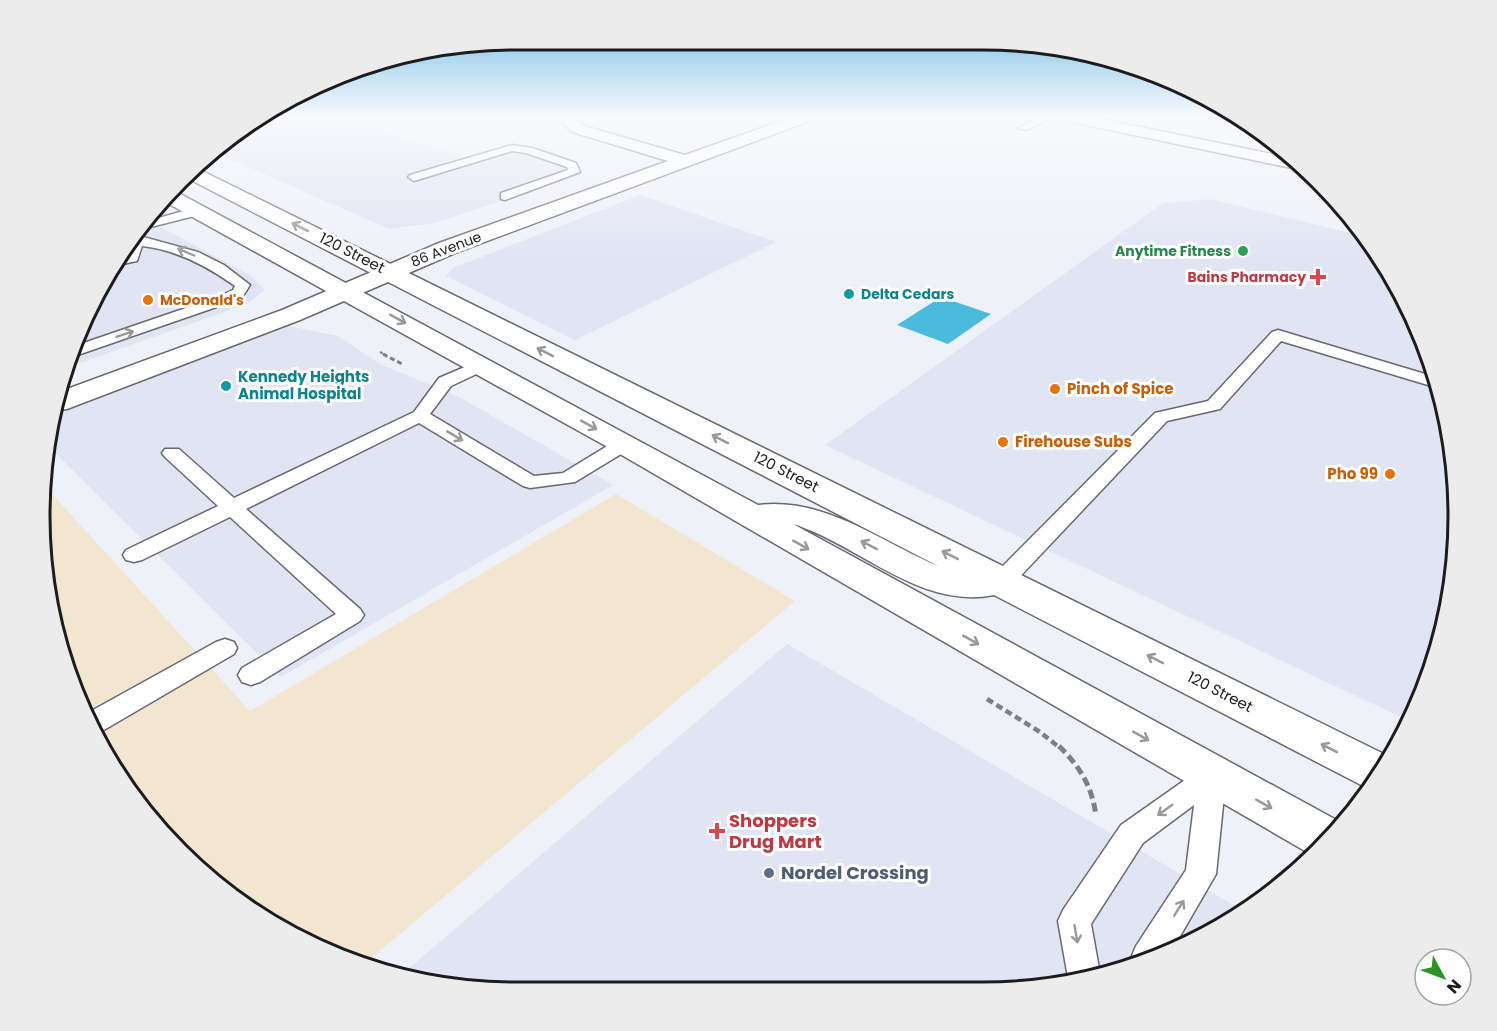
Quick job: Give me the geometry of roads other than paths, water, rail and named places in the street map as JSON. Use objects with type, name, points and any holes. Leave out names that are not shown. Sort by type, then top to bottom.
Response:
[{"type":"main road","name":"86 Avenue","points":[[64,400],[291,315],[447,248],[674,165]]},
{"type":"main road","name":"120 Street","points":[[197,176],[1372,769]]},
{"type":"main road","points":[[174,198],[624,444],[1320,835]]},
{"type":"main road","points":[[750,516],[780,512],[799,514],[821,521],[929,576],[955,584],[975,586],[1002,581]]},
{"type":"lane","points":[[414,177],[454,165]]},
{"type":"lane","points":[[505,196],[574,172],[572,165]]},
{"type":"lane","points":[[146,232],[198,211]]},
{"type":"lane","points":[[80,349],[223,300],[238,293],[243,285],[190,252],[142,237]]},
{"type":"lane","points":[[126,259],[132,258],[134,248]]},
{"type":"lane","points":[[1002,581],[1161,417],[1214,405],[1278,335],[1427,380]]},
{"type":"lane","points":[[134,555],[420,416],[445,382],[481,365]]},
{"type":"lane","points":[[420,416],[530,482],[568,478],[624,444]]},
{"type":"lane","points":[[172,453],[352,615],[251,675]]},
{"type":"lane","points":[[97,721],[225,648]]},
{"type":"lane","points":[[1154,948],[1201,874],[1212,776]]},
{"type":"lane","points":[[1082,971],[1074,921],[1132,834],[1212,776]]},
{"type":"water","points":[[941,297],[991,314],[948,344],[897,325]]},
{"type":"place","name":"Anytime Fitness","points":[[1243,251]]},
{"type":"place","name":"Bains Pharmacy","points":[[1318,277]]},
{"type":"place","name":"Delta Cedars","points":[[849,294]]},
{"type":"place","name":"McDonald's","points":[[148,300]]},
{"type":"place","name":"Kennedy Heights Animal Hospital","points":[[226,386]]},
{"type":"place","name":"Pinch of Spice","points":[[1055,389]]},
{"type":"place","name":"Firehouse Subs","points":[[1003,442]]},
{"type":"place","name":"Pho 99","points":[[1390,474]]},
{"type":"place","name":"Shoppers Drug Mart","points":[[717,831]]},
{"type":"place","name":"Nordel Crossing","points":[[769,873]]}]
